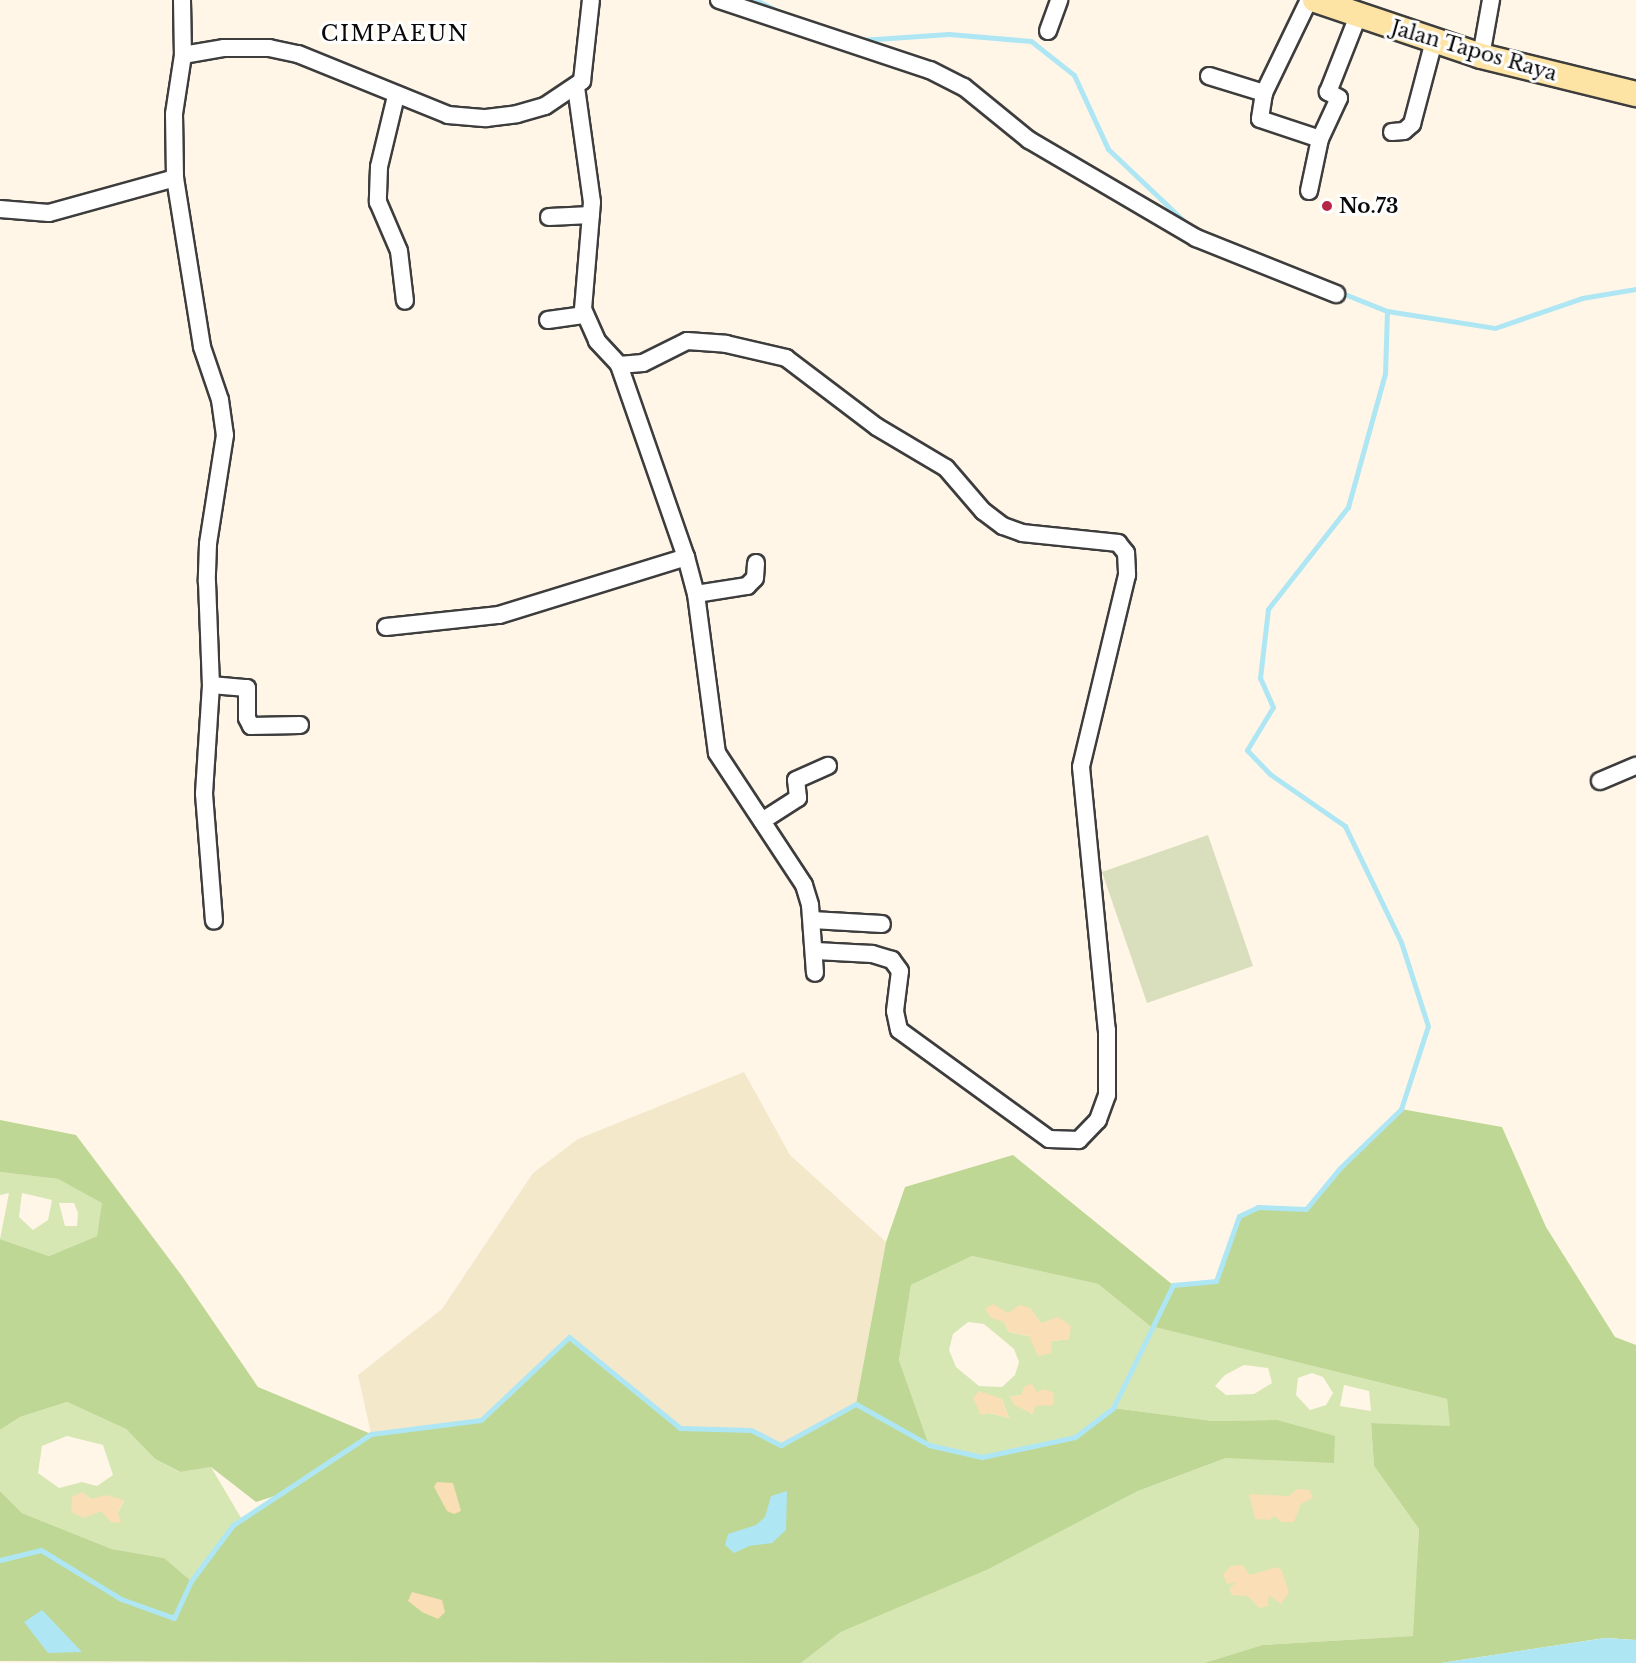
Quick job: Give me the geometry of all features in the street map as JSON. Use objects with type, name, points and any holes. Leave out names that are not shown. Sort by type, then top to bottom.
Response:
[{"type":"main road","name":"Jalan Tapos Raya","points":[[1315,0],[1481,56],[1636,94]]},
{"type":"street","points":[[183,0],[183,55],[174,114],[175,178],[202,347],[224,420],[224,455],[208,544],[211,685],[204,794],[214,921]]},
{"type":"street","points":[[183,55],[224,48],[269,48],[298,54],[396,96],[448,115],[486,118],[544,106],[576,87],[585,71],[591,0]]},
{"type":"street","points":[[719,0],[930,70],[964,87],[1029,140],[1196,238],[1336,294]]},
{"type":"street","points":[[1048,31],[1059,0]]},
{"type":"street","points":[[1309,0],[1264,93],[1260,119],[1320,139]]},
{"type":"street","points":[[1481,56],[1491,0]]},
{"type":"street","points":[[1309,191],[1320,139],[1339,98],[1328,92],[1358,16]]},
{"type":"street","points":[[1392,132],[1404,131],[1412,124],[1434,41]]},
{"type":"street","points":[[1209,76],[1264,93]]},
{"type":"street","points":[[576,87],[591,190],[591,214],[582,290],[585,315],[597,341],[619,365],[686,557],[696,594],[717,753],[804,885],[816,951],[815,973]]},
{"type":"street","points":[[396,96],[379,167],[378,202],[399,251],[405,302]]},
{"type":"street","points":[[0,209],[49,213],[175,178]]},
{"type":"street","points":[[549,217],[591,214]]},
{"type":"street","points":[[548,320],[585,315]]},
{"type":"street","points":[[619,365],[643,363],[680,343],[694,341],[726,344],[786,358],[877,427],[946,468],[983,511],[1003,526],[1022,533],[1118,543],[1126,553],[1127,575],[1081,767],[1107,1030],[1107,1095],[1098,1120],[1079,1140],[1049,1139],[899,1030],[895,1011],[900,971],[892,960],[872,954],[816,951]]},
{"type":"street","points":[[386,627],[499,615],[686,557]]},
{"type":"street","points":[[696,594],[747,586],[755,578],[756,563]]},
{"type":"street","points":[[211,685],[247,688],[247,718],[251,726],[300,725]]},
{"type":"street","points":[[762,821],[798,798],[796,780],[828,766]]},
{"type":"street","points":[[1600,781],[1636,766]]},
{"type":"street","points":[[812,920],[882,924]]},
{"type":"shaded area","points":[[744,1072],[790,1155],[886,1242],[856,1404],[781,1445],[751,1430],[680,1428],[569,1338],[481,1420],[371,1434],[358,1375],[442,1309],[533,1173],[578,1139]]},
{"type":"green space","points":[[1208,835],[1253,966],[1147,1003],[1102,872]]},
{"type":"green space","points":[[1401,1109],[1502,1127],[1546,1227],[1615,1337],[1636,1345],[1636,1640],[1605,1638],[1441,1663],[1204,1663],[1262,1645],[1413,1636],[1419,1529],[1374,1466],[1371,1423],[1450,1426],[1447,1399],[1150,1326],[1098,1284],[972,1256],[911,1285],[899,1360],[929,1445],[982,1457],[1029,1449],[1075,1437],[1113,1408],[1213,1421],[1277,1420],[1335,1436],[1334,1463],[1226,1458],[1138,1491],[989,1569],[841,1632],[801,1663],[0,1661],[0,1491],[22,1513],[112,1549],[164,1558],[191,1581],[233,1525],[287,1492],[256,1502],[211,1467],[180,1472],[155,1459],[126,1429],[67,1402],[20,1417],[0,1430],[0,1239],[49,1256],[97,1236],[102,1203],[58,1179],[0,1172],[0,1120],[76,1135],[182,1276],[258,1387],[371,1434],[481,1420],[569,1337],[680,1428],[751,1430],[781,1445],[856,1404],[886,1242],[905,1187],[1013,1155],[1173,1285],[1216,1281],[1239,1216],[1258,1207],[1306,1209],[1340,1168]]},
{"type":"green space","points":[[0,1172],[58,1179],[103,1203],[97,1236],[49,1256],[0,1239],[9,1193],[0,1195]],"holes":[[[22,1193],[52,1200],[48,1220],[33,1230],[19,1217]],[[59,1203],[74,1203],[78,1213],[77,1226],[65,1226]]]},
{"type":"green space","points":[[972,1256],[1098,1284],[1150,1326],[1447,1399],[1451,1427],[1371,1423],[1374,1466],[1419,1529],[1414,1636],[1262,1645],[1204,1663],[801,1663],[841,1632],[989,1569],[1138,1491],[1226,1458],[1263,1457],[1277,1420],[1213,1421],[1113,1408],[1075,1437],[1029,1449],[982,1457],[929,1445],[899,1360],[911,1285]],"holes":[[[1030,1308],[1041,1323],[1069,1339],[1052,1341],[1009,1332],[1004,1322]],[[968,1322],[984,1324],[1014,1349],[1019,1362],[1015,1375],[1002,1387],[979,1386],[956,1367],[949,1350],[953,1334]],[[1244,1365],[1268,1368],[1272,1383],[1254,1394],[1226,1395],[1215,1386],[1225,1375]],[[1312,1373],[1323,1377],[1333,1393],[1326,1405],[1310,1410],[1296,1395],[1298,1378]],[[1344,1385],[1369,1391],[1371,1411],[1340,1406]],[[1040,1392],[1032,1414],[1010,1397],[1021,1395]],[[990,1397],[1002,1399],[1009,1418],[989,1413]]]},
{"type":"green space","points":[[67,1402],[126,1429],[155,1459],[179,1472],[211,1467],[247,1528],[216,1616],[164,1558],[112,1549],[22,1513],[0,1491],[0,1430],[20,1417]],"holes":[[[67,1436],[103,1445],[113,1475],[97,1486],[82,1482],[59,1488],[38,1473],[42,1446]],[[82,1492],[91,1499],[124,1501],[118,1512],[101,1511]]]},
{"type":"sand","points":[[993,1304],[1008,1313],[1020,1305],[1030,1308],[1041,1323],[1058,1317],[1071,1326],[1069,1339],[1052,1341],[1051,1353],[1038,1356],[1029,1336],[1009,1332],[1004,1322],[991,1318],[985,1309]]},
{"type":"sand","points":[[1032,1384],[1037,1392],[1044,1389],[1054,1393],[1053,1405],[1035,1406],[1033,1414],[1014,1405],[1010,1397],[1021,1395],[1025,1386]]},
{"type":"sand","points":[[979,1391],[1002,1399],[1009,1418],[989,1413],[981,1415],[973,1398]]},
{"type":"sand","points":[[437,1482],[453,1483],[461,1511],[454,1514],[447,1511],[434,1487]]},
{"type":"sand","points":[[1297,1489],[1309,1490],[1313,1498],[1301,1504],[1294,1522],[1281,1522],[1275,1516],[1269,1520],[1255,1519],[1249,1494],[1289,1496]]},
{"type":"sand","points":[[82,1492],[91,1499],[106,1495],[124,1500],[118,1512],[121,1523],[111,1522],[101,1511],[84,1518],[71,1512],[72,1497]]},
{"type":"sand","points":[[1242,1565],[1250,1575],[1277,1567],[1282,1571],[1289,1592],[1281,1604],[1269,1595],[1268,1606],[1259,1608],[1248,1596],[1232,1595],[1229,1589],[1236,1582],[1227,1584],[1223,1574],[1231,1566]]},
{"type":"sand","points":[[412,1592],[442,1600],[445,1612],[438,1619],[422,1612],[408,1601]]},
{"type":"water","points":[[787,1491],[786,1530],[772,1543],[749,1546],[734,1553],[725,1545],[728,1534],[756,1525],[765,1517],[771,1496]]},
{"type":"water","points":[[42,1610],[82,1652],[48,1653],[24,1622]]},
{"type":"water","points":[[1605,1638],[1636,1640],[1636,1663],[1441,1663]]},
{"type":"waterway","points":[[756,0],[784,14]]},
{"type":"waterway","points":[[860,40],[949,34],[1031,41],[1074,75],[1108,149],[1187,224]]},
{"type":"waterway","points":[[1337,291],[1387,311],[1495,328],[1582,298],[1636,289]]},
{"type":"waterway","points":[[0,1560],[41,1550],[121,1599],[174,1618],[191,1581],[233,1525],[371,1434],[481,1420],[569,1337],[680,1428],[751,1430],[781,1445],[856,1404],[929,1445],[982,1457],[1075,1437],[1113,1408],[1173,1285],[1216,1281],[1239,1216],[1258,1207],[1306,1209],[1340,1168],[1401,1109],[1428,1026],[1401,942],[1345,826],[1270,774],[1247,750],[1273,707],[1260,678],[1268,609],[1348,507],[1385,374],[1387,311]]},
{"type":"place","name":"No.73","points":[[1327,206]]},
{"type":"district","name":"CIMPAEUN","points":[[395,34]]}]
